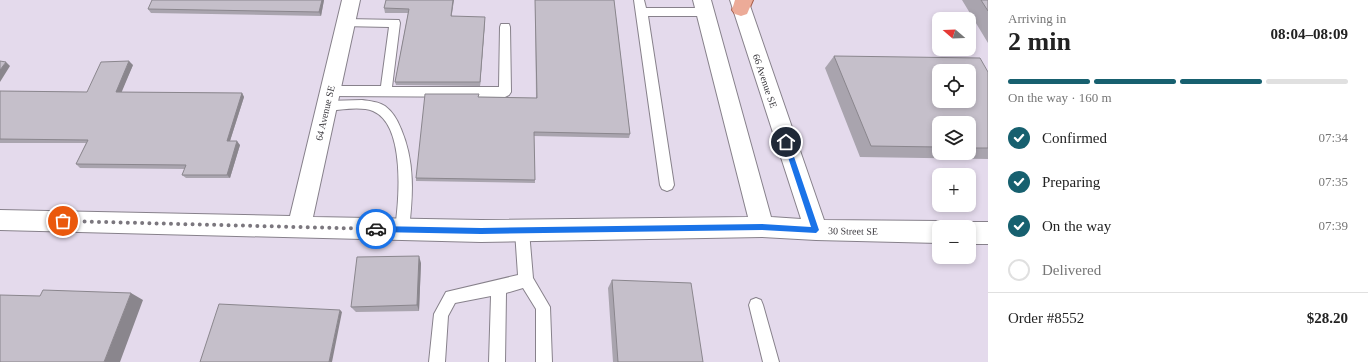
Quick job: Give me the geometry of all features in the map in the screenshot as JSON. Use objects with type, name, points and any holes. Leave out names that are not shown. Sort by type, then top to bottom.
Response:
[{"type":"street","name":"64 Avenue SE","points":[[299,227],[351,0]]},
{"type":"street","name":"66 Avenue SE","points":[[741,3],[816,230]]},
{"type":"street","points":[[704,6],[762,227]]},
{"type":"street","name":"30 Street SE","points":[[0,220],[402,229],[522,230],[762,227],[816,230],[932,232]]},
{"type":"street","points":[[976,233],[988,233]]},
{"type":"lane","points":[[639,0],[667,185]]},
{"type":"lane","points":[[642,12],[704,6]]},
{"type":"lane","points":[[346,23],[395,23],[386,91]]},
{"type":"lane","points":[[329,98],[386,91],[505,92],[505,27]]},
{"type":"lane","points":[[329,98],[373,106],[381,109],[390,120],[396,132],[404,160],[406,177],[402,229]]},
{"type":"lane","points":[[522,230],[526,280],[543,307],[544,362]]},
{"type":"lane","points":[[436,362],[441,314],[451,297],[499,288],[526,280]]},
{"type":"lane","points":[[497,362],[499,288]]},
{"type":"lane","points":[[756,305],[771,362]]},
{"type":"shaded area","points":[[0,0],[988,0],[988,362],[0,362]]},
{"type":"building","points":[[152,0],[322,0],[319,12],[148,9]]},
{"type":"building","points":[[386,0],[453,0],[451,16],[485,17],[480,82],[395,82],[409,9],[384,8]]},
{"type":"building","points":[[535,0],[614,0],[630,134],[534,132],[535,180],[416,178],[425,94],[479,94],[478,97],[537,98]]},
{"type":"building","points":[[981,0],[988,0],[988,11]]},
{"type":"building","points":[[834,56],[980,58],[988,72],[988,148],[976,148],[976,116],[932,116],[932,147],[871,146]]},
{"type":"building","points":[[0,61],[6,62],[0,70]]},
{"type":"building","points":[[129,61],[116,92],[242,93],[227,141],[237,141],[227,175],[182,175],[186,165],[76,164],[88,140],[0,139],[0,91],[87,92],[101,62]]},
{"type":"building","points":[[419,256],[417,305],[351,307],[357,257]]},
{"type":"building","points":[[612,280],[691,283],[703,362],[618,362]]},
{"type":"building","points":[[43,290],[131,293],[104,362],[0,362],[0,295],[40,296]]},
{"type":"building","points":[[219,304],[340,310],[329,362],[200,362]]},
{"type":"way so far","points":[[63,221],[376,229]]},
{"type":"route","points":[[376,229],[481,231],[762,227],[816,230],[786,142]]}]
